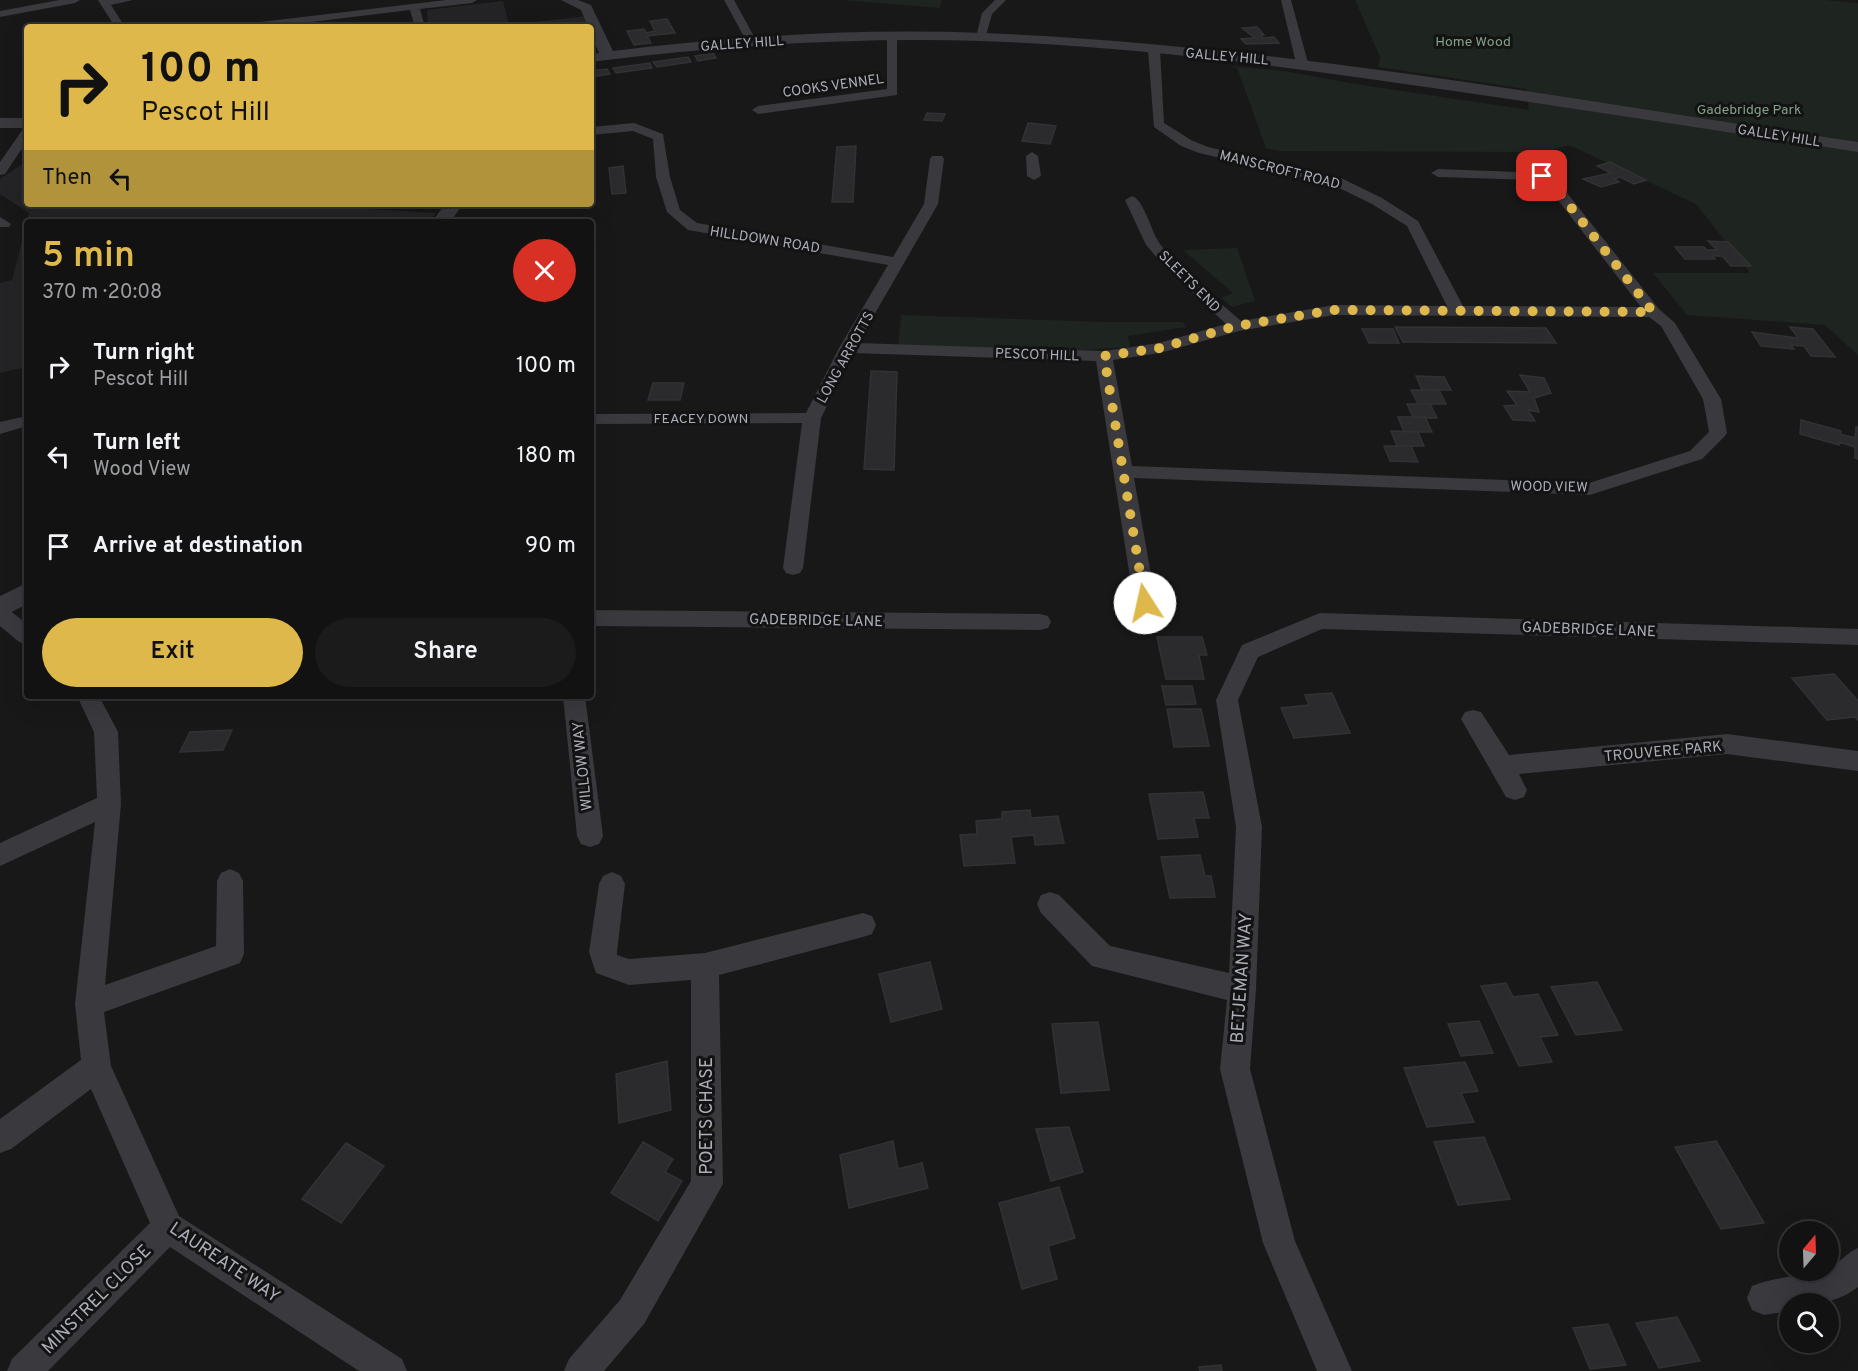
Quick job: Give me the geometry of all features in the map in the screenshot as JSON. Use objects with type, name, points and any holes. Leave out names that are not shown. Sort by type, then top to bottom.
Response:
[{"type":"street","points":[[0,14],[75,0]]},
{"type":"street","points":[[118,24],[105,1],[128,0]]},
{"type":"street","points":[[260,24],[326,12],[414,7],[472,0]]},
{"type":"street","points":[[567,0],[586,8],[593,24]]},
{"type":"street","points":[[729,0],[752,42]]},
{"type":"street","points":[[981,37],[987,13],[1001,0]]},
{"type":"street","points":[[1286,0],[1302,63]]},
{"type":"street","points":[[414,7],[419,24]]},
{"type":"street","points":[[594,25],[608,56]]},
{"type":"street","name":"GALLEY HILL","points":[[594,58],[752,42],[892,37],[981,37],[1302,63],[1858,147]]},
{"type":"street","name":"COOKS VENNEL","points":[[758,110],[893,92],[892,37]]},
{"type":"street","name":"MANSCROFT ROAD","points":[[1154,50],[1158,124],[1186,143],[1204,150],[1336,181],[1377,201],[1413,224],[1457,310]]},
{"type":"street","points":[[0,123],[24,123]]},
{"type":"street","name":"HILLDOWN ROAD","points":[[594,131],[634,127],[659,137],[663,177],[674,212],[693,227],[898,262]]},
{"type":"street","points":[[0,171],[24,136]]},
{"type":"street","points":[[1032,156],[1034,176]]},
{"type":"street","name":"LONG ARROTTS","points":[[793,568],[812,418],[847,348],[931,204],[937,159]]},
{"type":"street","name":"WOOD VIEW","points":[[1122,472],[1590,489],[1696,455],[1718,433],[1712,399],[1667,323],[1653,312],[1559,192],[1542,176],[1438,173]]},
{"type":"street","name":"SLEETS END","points":[[1132,200],[1151,242],[1163,257],[1236,326]]},
{"type":"street","name":"PESCOT HILL","points":[[847,348],[1104,356],[1160,348],[1236,326],[1334,310],[1653,312]]},
{"type":"street","points":[[1104,356],[1145,603]]},
{"type":"street","name":"FEACEY DOWN","points":[[594,419],[812,418]]},
{"type":"street","points":[[0,428],[24,422]]},
{"type":"street","points":[[0,608],[24,594]]},
{"type":"street","points":[[0,615],[24,634]]},
{"type":"street","name":"GADEBRIDGE LANE","points":[[594,618],[1040,622]]},
{"type":"street","name":"GADEBRIDGE LANE","points":[[1320,621],[1858,637]]},
{"type":"street","name":"BETJEMAN WAY","points":[[1320,621],[1250,651],[1227,700],[1249,827],[1242,990],[1235,1069],[1279,1244],[1335,1371]]},
{"type":"street","name":"LAUREATE WAY","points":[[90,699],[106,732],[109,804],[89,1004],[96,1067],[168,1227],[390,1371]]},
{"type":"street","name":"WILLOW WAY","points":[[574,699],[590,836]]},
{"type":"street","points":[[1473,719],[1503,766],[1515,790]]},
{"type":"street","name":"TROUVERE PARK","points":[[1503,766],[1727,744],[1858,761]]},
{"type":"street","points":[[0,855],[109,804]]},
{"type":"street","points":[[89,1004],[230,954],[230,881]]},
{"type":"street","points":[[612,884],[603,952],[606,964],[629,972],[705,966],[863,925]]},
{"type":"street","points":[[1050,904],[1102,957],[1242,990]]},
{"type":"street","name":"POETS CHASE","points":[[580,1371],[632,1312],[707,1184],[705,966]]},
{"type":"street","points":[[0,1138],[96,1067]]},
{"type":"street","name":"MINSTREL CLOSE","points":[[24,1371],[168,1227]]},
{"type":"street","points":[[1764,1298],[1828,1286],[1854,1270],[1858,1264]]},
{"type":"shaded area","points":[[503,1],[509,24],[428,24],[427,10]]},
{"type":"shaded area","points":[[586,16],[589,24],[518,24]]},
{"type":"shaded area","points":[[24,160],[24,207],[372,207],[372,209],[436,213],[431,219],[27,219],[29,213],[0,194],[0,179],[21,165]]},
{"type":"shaded area","points":[[24,233],[24,368],[0,373],[0,283],[12,280]]},
{"type":"green space","points":[[842,0],[942,0],[940,8]]},
{"type":"green space","name":"Gadebridge Park","points":[[1355,0],[1826,0],[1858,3],[1858,355],[1825,325],[1687,315],[1653,273],[1750,273],[1696,204],[1569,145],[1544,152],[1278,151],[1266,148],[1237,68],[1230,66],[1284,71],[1529,110],[1526,89],[1378,67],[1380,57]]},
{"type":"green space","points":[[1237,248],[1255,301],[1232,307],[1221,298],[1233,293],[1183,250]]},
{"type":"green space","points":[[901,315],[1102,322],[1183,322],[1186,327],[1128,336],[1130,347],[1073,351],[898,347]]},
{"type":"building","points":[[667,19],[675,33],[647,36],[651,43],[634,45],[627,31],[644,29],[646,33],[655,31],[650,21]]},
{"type":"building","points":[[1257,27],[1264,35],[1261,35],[1263,38],[1274,37],[1279,43],[1246,44],[1241,39],[1255,38],[1242,28]]},
{"type":"building","points":[[713,53],[716,58],[698,61],[695,56]]},
{"type":"building","points":[[688,57],[691,62],[657,67],[653,62]]},
{"type":"building","points":[[650,63],[652,68],[616,73],[613,68]]},
{"type":"building","points":[[607,69],[610,74],[594,77],[594,71]]},
{"type":"building","points":[[927,113],[945,114],[942,121],[924,120]]},
{"type":"building","points":[[1028,123],[1056,126],[1050,144],[1022,141]]},
{"type":"building","points":[[856,146],[853,202],[832,202],[837,147]]},
{"type":"building","points":[[1610,162],[1646,180],[1634,184],[1620,177],[1614,179],[1619,182],[1601,187],[1583,179],[1611,173],[1597,166]]},
{"type":"building","points":[[623,166],[626,193],[612,194],[609,168]]},
{"type":"building","points":[[1708,241],[1728,242],[1751,266],[1731,266],[1722,256],[1712,256],[1715,259],[1685,259],[1675,247],[1704,247],[1707,250],[1717,250]]},
{"type":"building","points":[[1395,327],[1546,328],[1556,343],[1403,342]]},
{"type":"building","points":[[1790,327],[1813,329],[1835,357],[1811,356],[1804,346],[1791,345],[1794,349],[1761,346],[1752,332],[1798,338]]},
{"type":"building","points":[[1362,329],[1393,329],[1399,343],[1369,343]]},
{"type":"building","points":[[871,371],[897,372],[894,470],[864,469]]},
{"type":"building","points":[[1520,375],[1544,378],[1551,393],[1534,398],[1539,412],[1528,410],[1535,421],[1513,420],[1504,406],[1517,405],[1507,391],[1530,392]]},
{"type":"building","points":[[1416,376],[1444,377],[1451,390],[1422,390]]},
{"type":"building","points":[[653,383],[684,383],[680,400],[648,400]]},
{"type":"building","points":[[1411,390],[1439,390],[1446,404],[1418,404]]},
{"type":"building","points":[[1407,404],[1430,404],[1437,418],[1413,417]]},
{"type":"building","points":[[1398,417],[1425,417],[1432,432],[1404,432]]},
{"type":"building","points":[[1801,420],[1841,431],[1840,434],[1855,438],[1856,427],[1858,427],[1858,459],[1855,458],[1855,447],[1800,434]]},
{"type":"building","points":[[1391,431],[1418,432],[1424,446],[1397,446]]},
{"type":"building","points":[[1384,446],[1411,446],[1418,462],[1390,461]]},
{"type":"building","points":[[1157,637],[1202,637],[1207,655],[1199,655],[1204,679],[1166,679]]},
{"type":"building","points":[[1834,674],[1858,701],[1858,720],[1855,717],[1827,720],[1792,678]]},
{"type":"building","points":[[1162,686],[1192,686],[1196,704],[1166,705]]},
{"type":"building","points":[[1332,693],[1350,733],[1294,738],[1281,708],[1309,705],[1305,695]]},
{"type":"building","points":[[1167,709],[1201,709],[1209,746],[1174,747]]},
{"type":"building","points":[[232,730],[223,750],[180,752],[190,732]]},
{"type":"building","points":[[1203,792],[1209,818],[1194,818],[1198,837],[1158,839],[1149,794]]},
{"type":"building","points":[[1030,810],[1031,818],[1058,816],[1064,843],[1035,845],[1034,835],[1011,837],[1015,863],[964,866],[960,835],[977,834],[976,821],[1002,819],[1002,812]]},
{"type":"building","points":[[1200,855],[1205,876],[1211,876],[1215,897],[1170,898],[1161,857]]},
{"type":"building","points":[[930,962],[942,1009],[891,1022],[879,974]]},
{"type":"building","points":[[1597,982],[1622,1030],[1576,1035],[1551,987]]},
{"type":"building","points":[[1506,983],[1513,997],[1538,994],[1558,1035],[1540,1037],[1552,1062],[1519,1066],[1481,986]]},
{"type":"building","points":[[1479,1021],[1493,1053],[1461,1056],[1448,1024]]},
{"type":"building","points":[[1098,1022],[1109,1090],[1061,1093],[1052,1024]]},
{"type":"building","points":[[667,1061],[671,1110],[619,1123],[616,1074]]},
{"type":"building","points":[[1465,1062],[1478,1091],[1461,1093],[1474,1122],[1427,1127],[1404,1068]]},
{"type":"building","points":[[1069,1127],[1083,1172],[1051,1181],[1036,1129]]},
{"type":"building","points":[[1484,1137],[1510,1199],[1458,1205],[1434,1142]]},
{"type":"building","points":[[893,1141],[898,1169],[922,1163],[928,1188],[849,1208],[840,1155]]},
{"type":"building","points":[[1716,1141],[1764,1223],[1721,1229],[1675,1147]]},
{"type":"building","points":[[643,1142],[673,1159],[665,1172],[682,1181],[658,1221],[611,1193]]},
{"type":"building","points":[[346,1143],[384,1166],[341,1223],[302,1199]]},
{"type":"building","points":[[1059,1187],[1075,1238],[1048,1246],[1057,1279],[1022,1289],[999,1203]]},
{"type":"building","points":[[1677,1317],[1700,1361],[1659,1368],[1636,1323]]},
{"type":"building","points":[[1608,1324],[1626,1365],[1590,1369],[1573,1328]]},
{"type":"building","points":[[1221,1365],[1222,1371],[1200,1371],[1199,1367]]},
{"type":"route","points":[[1145,603],[1104,356],[1160,348],[1236,326],[1334,310],[1653,312],[1559,192],[1542,176]]},
{"type":"park label","name":"Home Wood","points":[[1473,41]]}]
